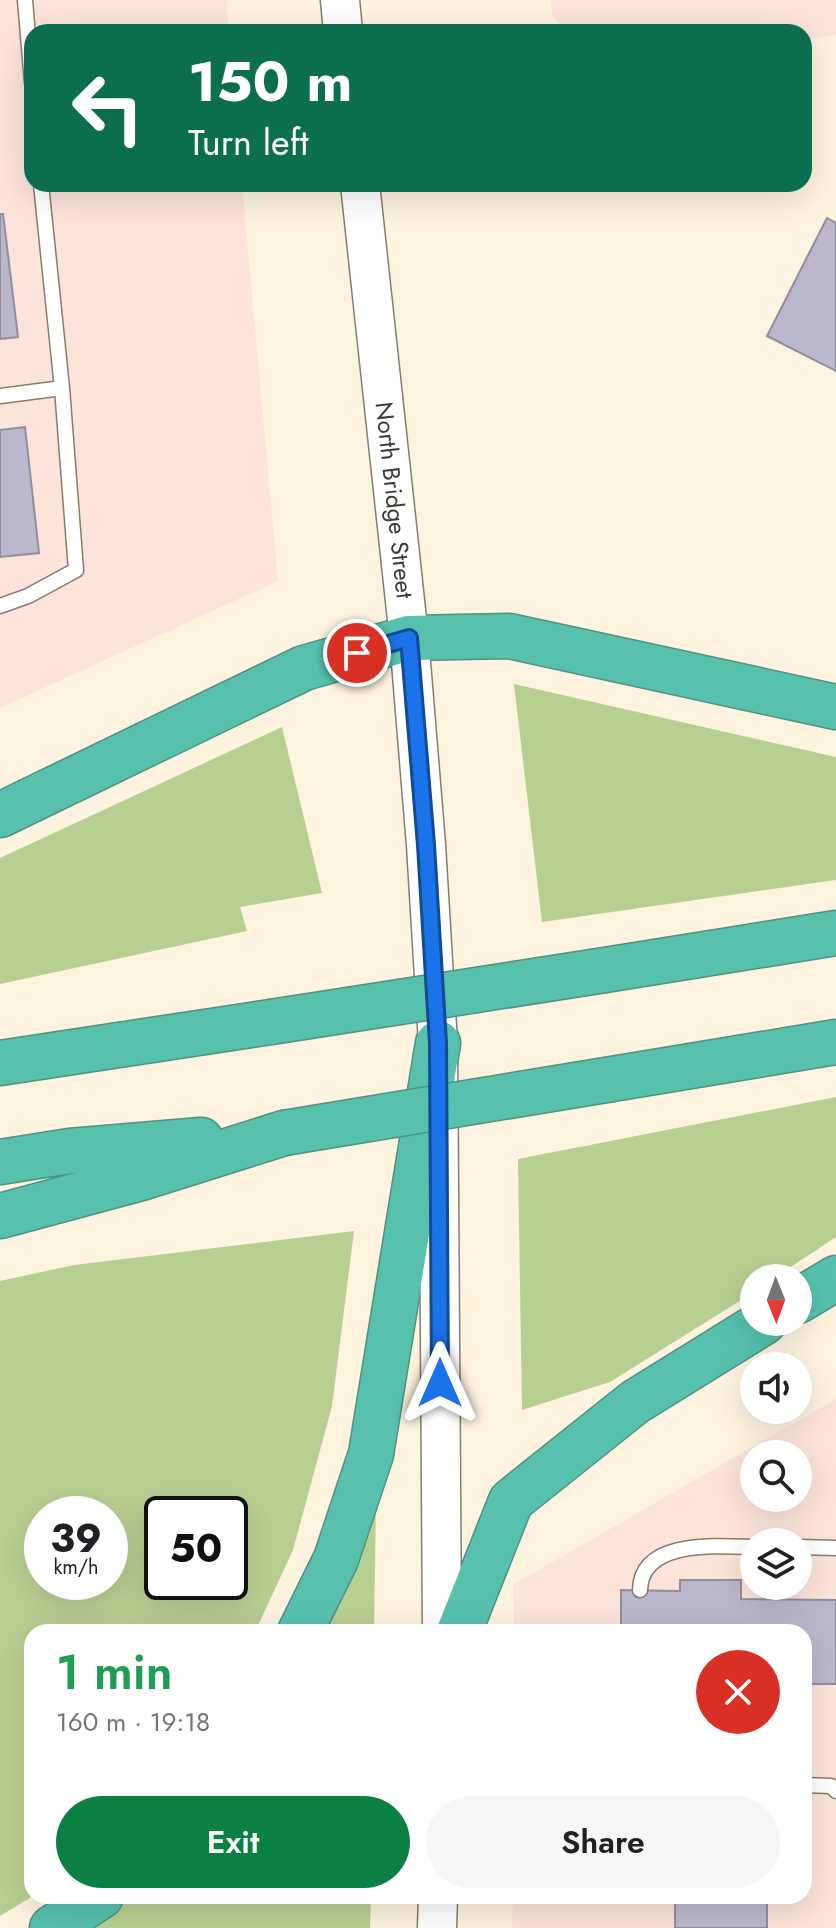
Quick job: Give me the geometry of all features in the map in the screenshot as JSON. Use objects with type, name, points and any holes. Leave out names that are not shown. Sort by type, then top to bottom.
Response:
[{"type":"highway","points":[[0,815],[304,668],[409,638],[509,636],[836,707]]},
{"type":"highway","points":[[0,1063],[836,933]]},
{"type":"highway","points":[[0,1162],[70,1151],[284,1133],[836,1042]]},
{"type":"highway","points":[[304,1624],[336,1559],[371,1454],[438,1043]]},
{"type":"highway","points":[[0,1216],[141,1178],[284,1133]]},
{"type":"highway","points":[[812,1293],[836,1278]]},
{"type":"highway","points":[[462,1624],[511,1501],[635,1402],[741,1336]]},
{"type":"highway","points":[[52,1928],[89,1904]]},
{"type":"main road","points":[[340,0],[342,24]]},
{"type":"main road","name":"North Bridge Street","points":[[361,192],[409,638],[438,1043],[442,1624]]},
{"type":"main road","points":[[437,1928],[438,1904]]},
{"type":"lane","points":[[25,0],[27,24]]},
{"type":"lane","points":[[0,606],[28,596],[76,570],[62,388],[42,192]]},
{"type":"lane","points":[[0,396],[62,388]]},
{"type":"lane","points":[[640,1590],[640,1580],[647,1565],[663,1556],[683,1549],[740,1547]]},
{"type":"lane","points":[[812,1547],[836,1548]]},
{"type":"lane","points":[[812,1785],[831,1786],[836,1791]]},
{"type":"shaded area","points":[[0,0],[226,0],[228,24],[24,24],[24,192],[243,192],[278,581],[0,708]]},
{"type":"shaded area","points":[[551,0],[836,0],[836,35],[812,38],[812,24],[560,24],[552,16]]},
{"type":"shaded area","points":[[836,1399],[836,1928],[512,1928],[513,1904],[812,1904],[812,1624],[514,1624],[514,1584],[740,1454],[740,1512],[812,1512],[812,1440],[765,1440],[792,1424],[812,1424],[812,1413]]},
{"type":"green space","points":[[514,684],[836,757],[836,880],[542,922]]},
{"type":"green space","points":[[282,727],[322,893],[240,907],[247,931],[0,984],[0,858]]},
{"type":"green space","points":[[836,1097],[836,1237],[795,1264],[740,1264],[740,1301],[610,1382],[522,1410],[518,1159]]},
{"type":"green space","points":[[354,1231],[332,1406],[293,1550],[259,1624],[24,1624],[24,1901],[0,1916],[0,1281],[74,1265]]},
{"type":"green space","points":[[376,1500],[374,1624],[324,1624]]},
{"type":"green space","points":[[120,1904],[371,1904],[370,1928],[90,1928]]},
{"type":"building","points":[[0,214],[3,214],[18,337],[0,339]]},
{"type":"building","points":[[827,218],[836,223],[836,371],[767,336]]},
{"type":"building","points":[[25,427],[39,553],[0,557],[0,430]]},
{"type":"building","points":[[680,1580],[740,1580],[740,1600],[836,1600],[836,1684],[812,1684],[812,1624],[621,1624],[621,1590],[680,1591]]},
{"type":"building","points":[[675,1904],[767,1904],[767,1928],[675,1928]]},
{"type":"route","points":[[357,653],[409,638],[438,1043],[440,1383]]}]
